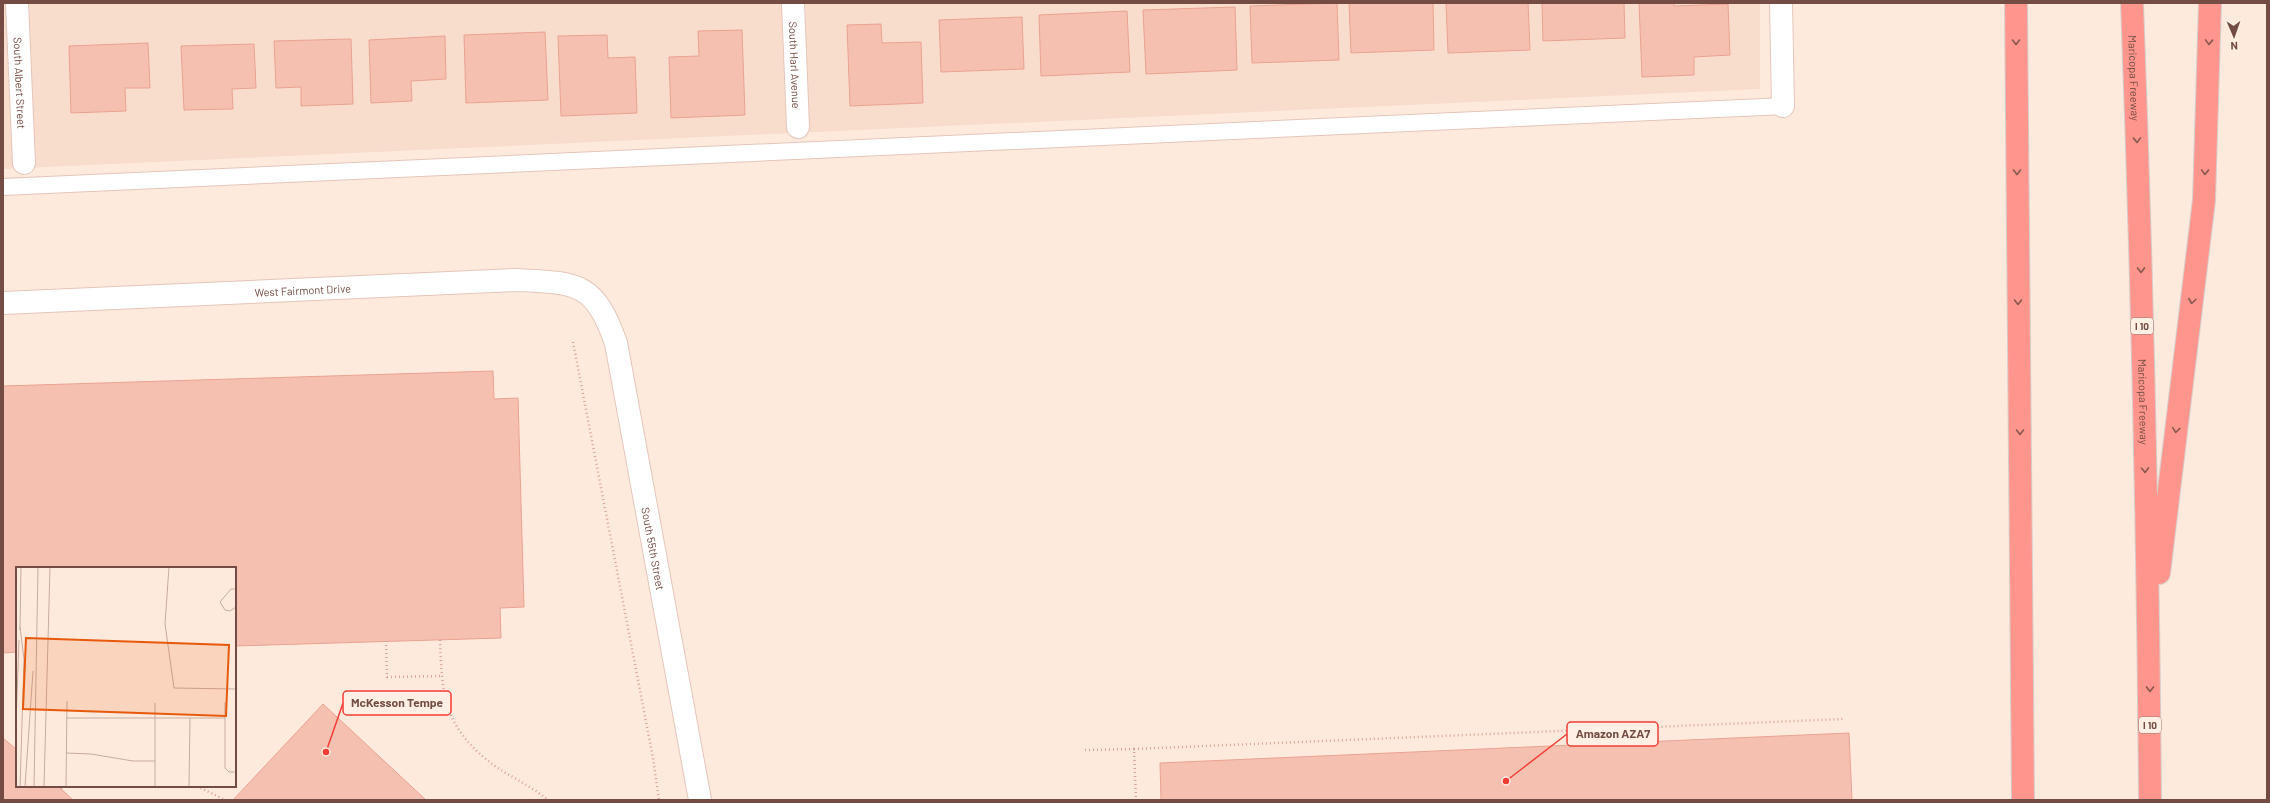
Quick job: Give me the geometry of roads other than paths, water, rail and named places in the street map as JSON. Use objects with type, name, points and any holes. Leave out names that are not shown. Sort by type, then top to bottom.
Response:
[{"type":"highway","points":[[2016,3],[2023,800]]},
{"type":"highway","name":"Maricopa Freeway","points":[[2132,3],[2139,201],[2149,650],[2150,800]]},
{"type":"highway","points":[[2149,650],[2204,200],[2210,3]]},
{"type":"street","name":"South Albert Street","points":[[17,3],[24,163]]},
{"type":"street","name":"South Harl Avenue","points":[[793,3],[798,127]]},
{"type":"street","points":[[1780,3],[1783,106]]},
{"type":"street","name":"West Fairmont Drive","points":[[3,302],[516,280],[550,281],[577,286],[597,301]]},
{"type":"street","name":"South 55th Street","points":[[597,301],[609,324],[616,343],[700,800]]},
{"type":"lane","points":[[3,187],[1783,106]]},
{"type":"place","name":"McKesson Tempe","points":[[326,752]]},
{"type":"place","name":"Amazon AZA7","points":[[1506,781]]}]
